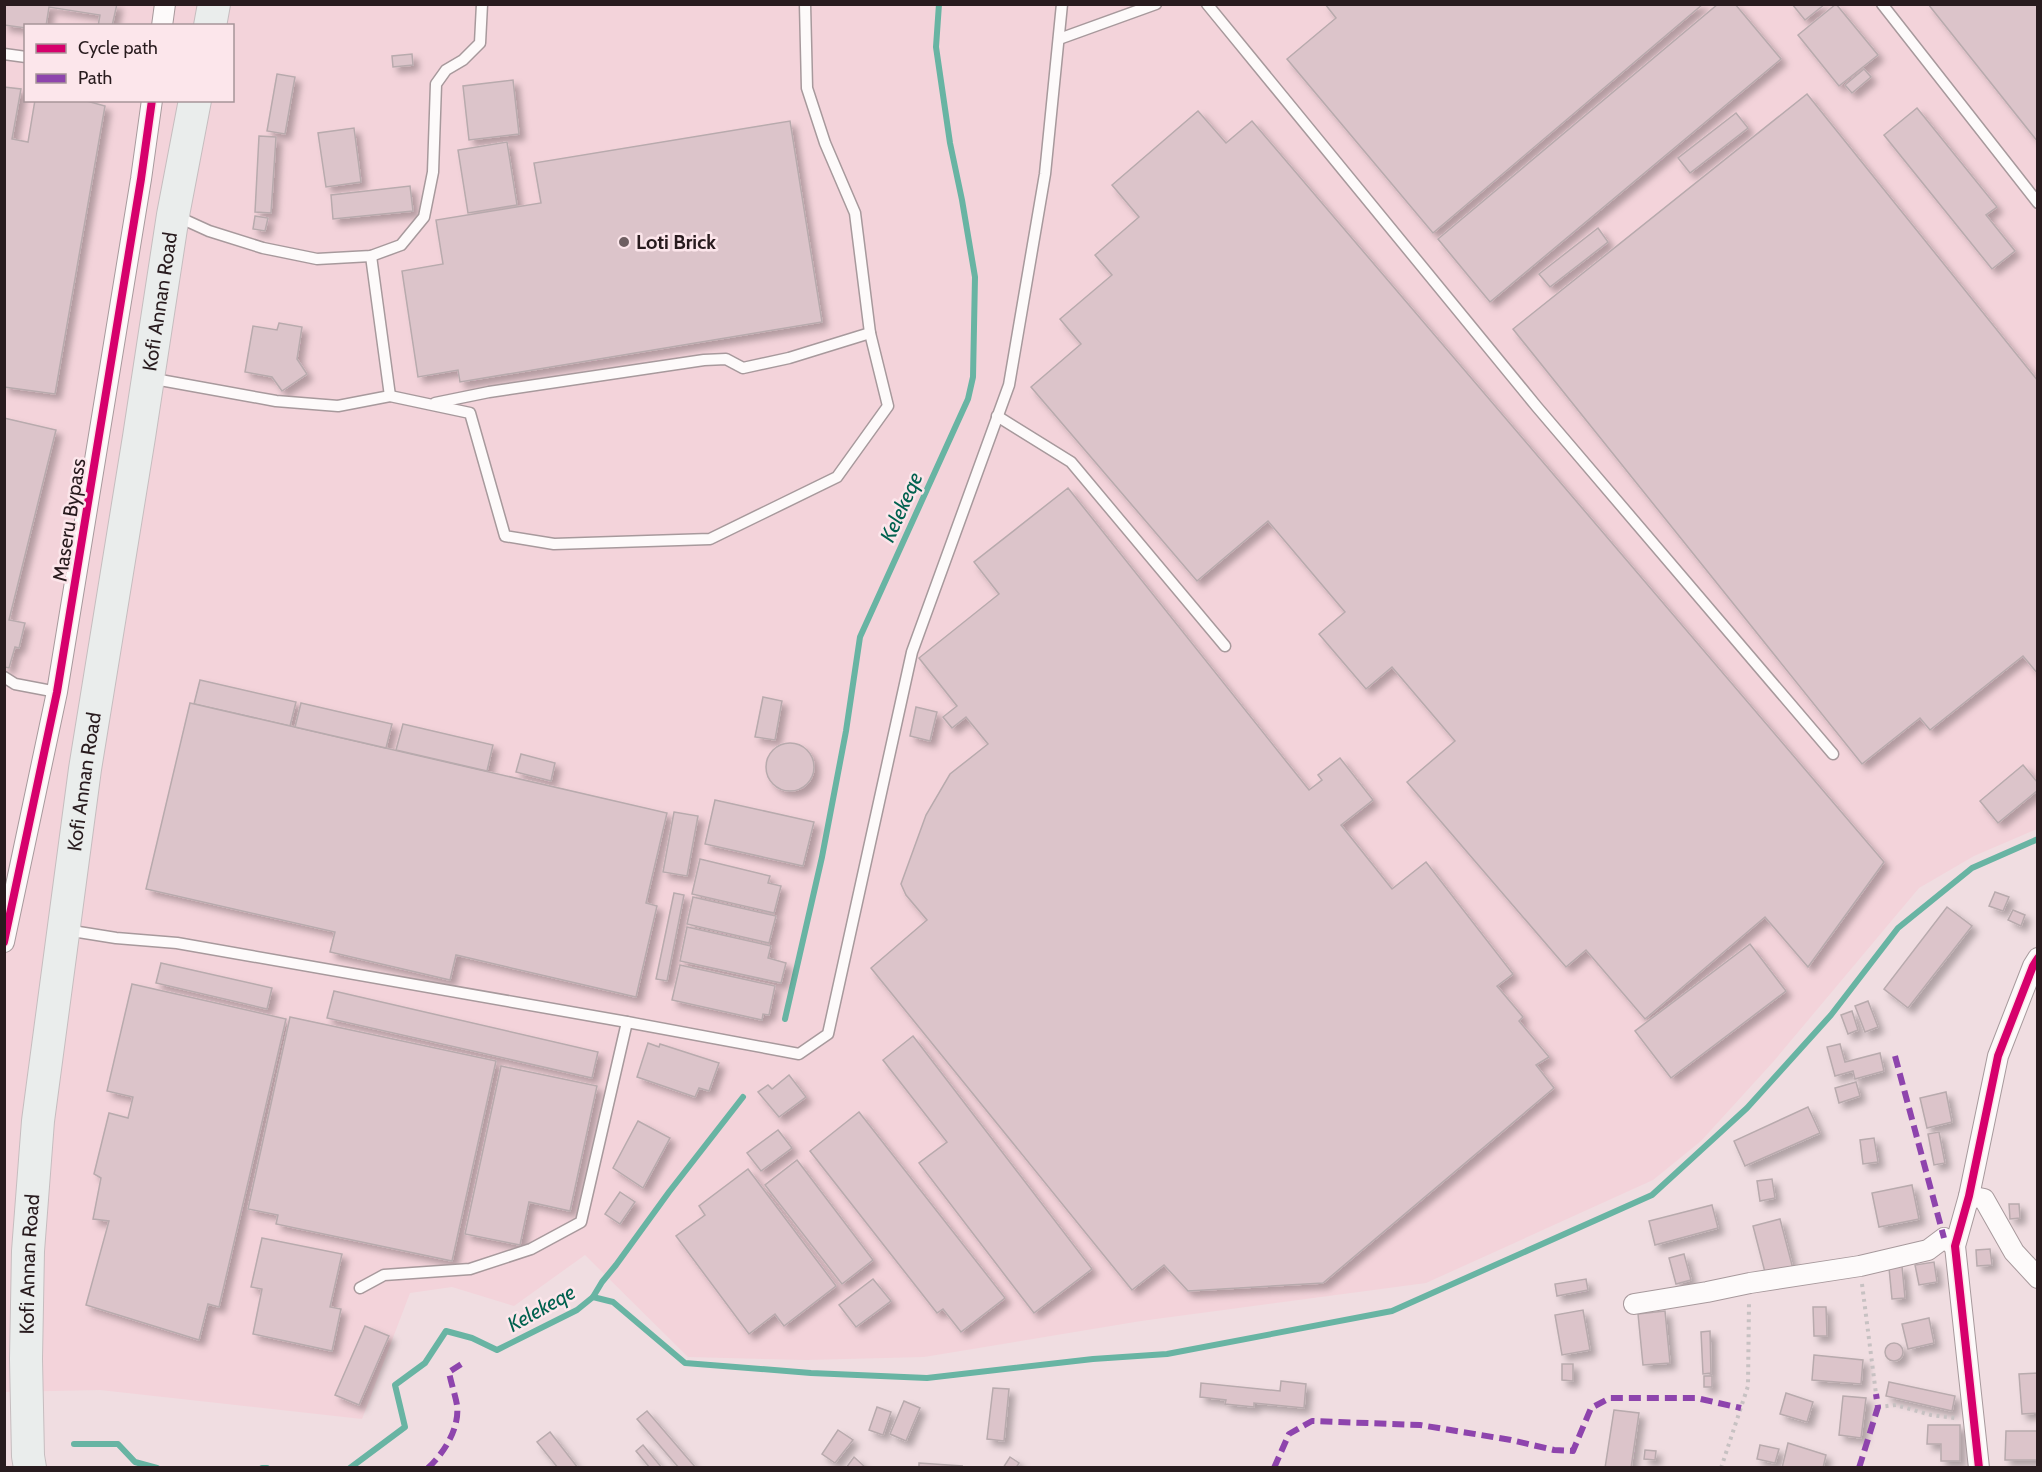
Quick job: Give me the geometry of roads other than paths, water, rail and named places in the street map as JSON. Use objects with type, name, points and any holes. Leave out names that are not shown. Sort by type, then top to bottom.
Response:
[{"type":"main road","points":[[210,24],[214,4]]},
{"type":"main road","name":"Kofi Annan Road","points":[[30,1467],[26,1359],[28,1251],[38,1121],[85,769],[173,215],[195,102]]},
{"type":"street","points":[[162,24],[165,4]]},
{"type":"street","name":"Maseru Bypass","points":[[4,942],[57,692],[152,102]]},
{"type":"street","points":[[1979,1467],[1955,1246],[1969,1196],[1998,1056],[2037,958]]},
{"type":"street","points":[[1969,1196],[1984,1199],[2014,1252],[2037,1278]]},
{"type":"street","points":[[1634,1304],[1860,1266],[1928,1250],[1944,1238],[1955,1246]]},
{"type":"lane","points":[[173,215],[209,231],[263,248],[317,259],[371,256],[401,245],[424,217],[433,172],[436,84],[446,70],[463,60],[480,43],[482,4]]},
{"type":"lane","points":[[148,377],[276,401],[338,406],[390,396],[470,413],[505,536],[554,544],[710,539],[837,477],[888,406],[870,333],[855,213],[825,143],[807,88],[805,4]]},
{"type":"lane","points":[[64,930],[116,938],[177,943],[799,1054],[828,1034],[912,652],[1009,385],[1045,174],[1062,4]]},
{"type":"lane","points":[[1059,39],[1156,4]]},
{"type":"lane","points":[[1207,4],[1538,406],[1833,754]]},
{"type":"lane","points":[[1882,4],[2037,203]]},
{"type":"lane","points":[[4,54],[24,57]]},
{"type":"lane","points":[[371,256],[390,396]]},
{"type":"lane","points":[[429,404],[489,392],[704,360],[726,359],[743,368],[789,358],[870,333]]},
{"type":"lane","points":[[997,416],[1071,462],[1225,646]]},
{"type":"lane","points":[[4,677],[15,684],[57,692]]},
{"type":"lane","points":[[360,1288],[384,1275],[471,1269],[531,1249],[581,1222],[627,1022]]},
{"type":"waterway","name":"Kelekeqe","points":[[785,1019],[822,857],[846,731],[860,637],[968,399],[973,377],[975,277],[950,143],[936,47],[939,4]]},
{"type":"waterway","points":[[593,1297],[613,1302],[685,1363],[811,1373],[927,1378],[1093,1359],[1167,1354],[1392,1311],[1652,1195],[1747,1108],[1831,1015],[1898,928],[1972,868],[2038,839]]},
{"type":"waterway","name":"Kelekeqe","points":[[350,1468],[405,1427],[395,1385],[425,1363],[446,1331],[472,1338],[497,1350],[577,1310],[593,1297],[669,1192],[743,1097]]},
{"type":"waterway","name":"Kelekeqe","points":[[74,1444],[118,1444],[135,1462],[157,1468]]},
{"type":"waterway","name":"Kelekeqe","points":[[262,1468],[267,1468]]},
{"type":"place","name":"Loti Brick","points":[[624,242]]}]
